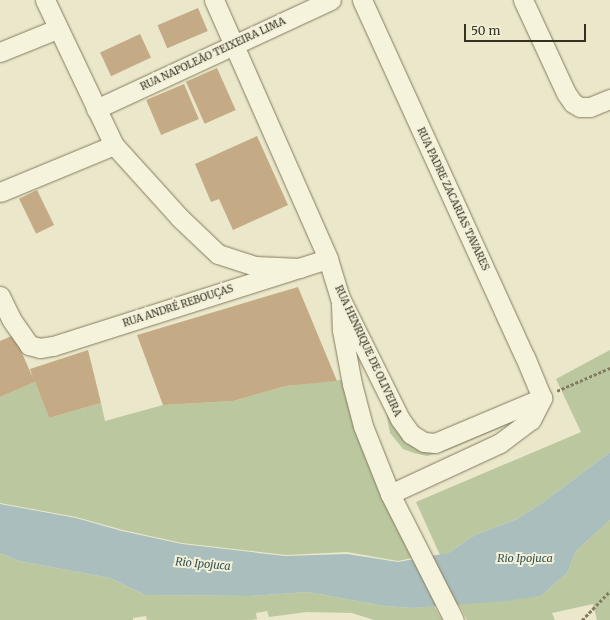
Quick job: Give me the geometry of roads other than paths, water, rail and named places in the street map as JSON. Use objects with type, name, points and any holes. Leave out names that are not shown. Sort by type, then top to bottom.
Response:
[{"type":"street","points":[[45,0],[57,29],[114,146],[180,218],[218,254],[255,266],[300,268]]},
{"type":"street","name":"RUA HENRIQUE DE OLIVEIRA","points":[[214,0],[328,259],[340,298],[400,419],[411,434],[424,442],[435,443],[542,398]]},
{"type":"street","name":"RUA NAPOLEÃO TEIXEIRA LIMA","points":[[96,109],[331,0]]},
{"type":"street","name":"RUA PADRE ZACARIAS TAVARES","points":[[362,0],[522,350],[542,398]]},
{"type":"street","points":[[523,0],[566,93],[573,103],[580,107],[590,107],[610,99]]},
{"type":"street","points":[[0,52],[57,29]]},
{"type":"street","points":[[0,192],[114,146]]},
{"type":"street","name":"RUA ANDRÉ REBOUÇAS","points":[[5,321],[29,344],[40,348],[53,346],[328,259]]},
{"type":"street","points":[[0,296],[5,321]]},
{"type":"street","points":[[340,298],[342,330],[352,384],[363,426],[390,494],[454,620]]},
{"type":"street","points":[[390,494],[500,444],[531,420],[542,398]]},
{"type":"water","name":"Rio Ipojuca","points":[[610,452],[610,520],[576,551],[567,573],[541,596],[507,601],[411,608],[384,606],[308,592],[249,596],[145,595],[110,578],[19,561],[0,553],[0,504],[76,518],[122,531],[182,544],[285,556],[347,554],[398,562],[448,553],[475,535],[517,519],[542,503]]}]
